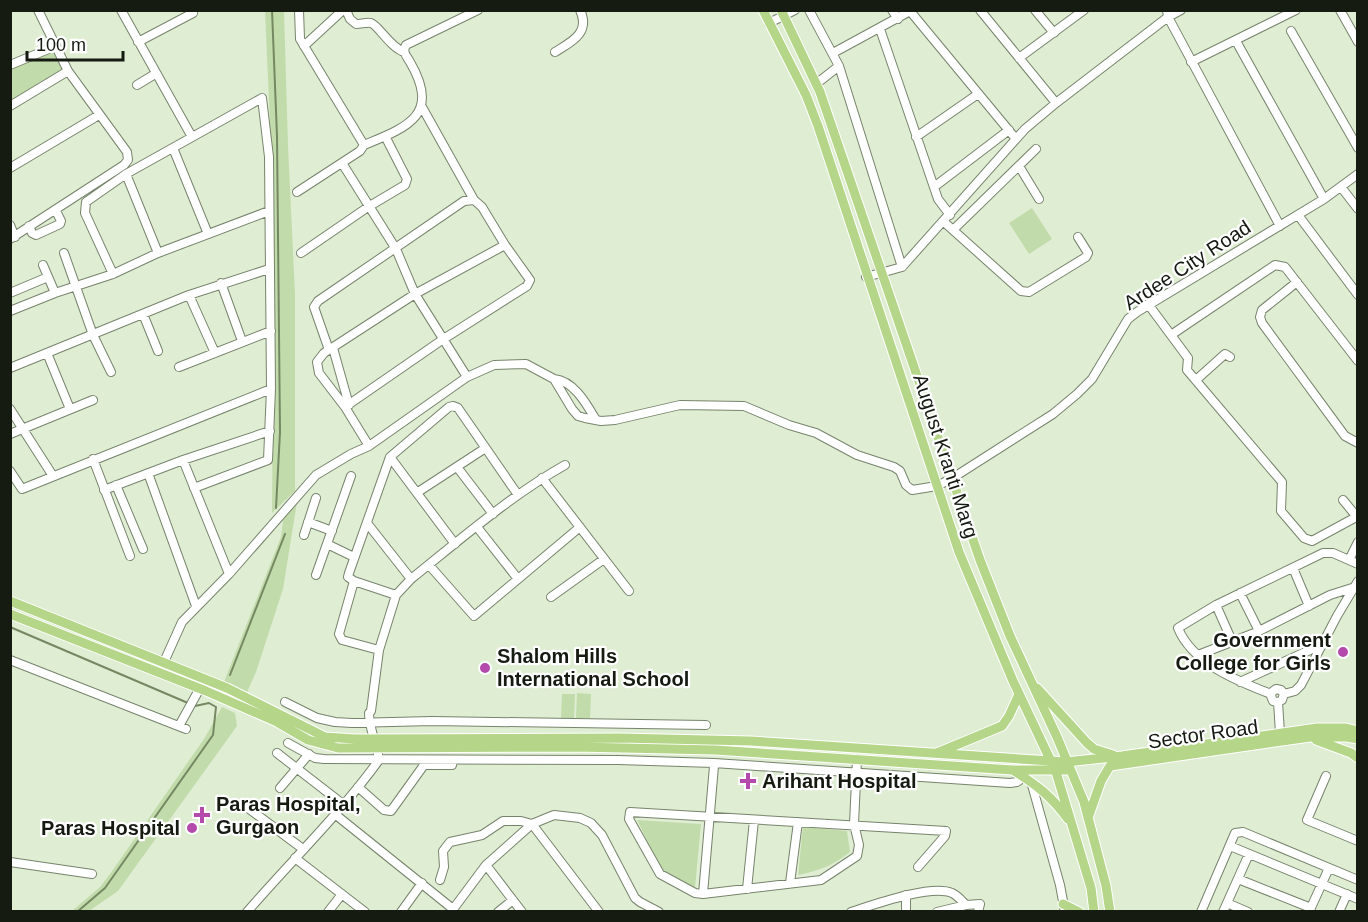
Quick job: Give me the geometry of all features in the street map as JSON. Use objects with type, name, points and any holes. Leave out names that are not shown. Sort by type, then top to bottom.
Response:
[{"type":"main road","name":"August Kranti Marg","points":[[763,10],[806,95],[818,126],[866,277],[959,552],[1019,694],[1054,767],[1091,888],[1094,912]]},
{"type":"main road","name":"August Kranti Marg","points":[[782,13],[816,84],[980,560],[1029,680],[1057,737],[1084,802],[1106,886],[1110,912]]},
{"type":"main road","points":[[10,602],[164,662],[234,692],[325,737],[376,743],[715,750],[1012,770],[1054,767]]},
{"type":"main road","points":[[10,614],[200,688],[277,722],[308,740],[326,746],[376,743],[631,739],[751,741],[1054,767]]},
{"type":"main road","points":[[1029,680],[1094,749],[1122,756]]},
{"type":"main road","points":[[932,755],[1002,726],[1019,694]]},
{"type":"main road","name":"Sector Road","points":[[1054,767],[1317,728],[1346,728],[1357,732]]},
{"type":"main road","name":"Sector Road","points":[[1088,818],[1101,781],[1110,766],[1310,737],[1347,737],[1357,732]]},
{"type":"main road","points":[[1310,737],[1358,758]]},
{"type":"main road","points":[[1012,770],[1044,791],[1073,826]]},
{"type":"main road","points":[[1064,908],[1079,912]]},
{"type":"street","points":[[10,225],[13,238],[124,165],[128,160],[127,152],[68,71],[38,10]]},
{"type":"street","points":[[121,10],[192,137]]},
{"type":"street","points":[[299,10],[300,39],[364,145]]},
{"type":"street","points":[[304,46],[344,10],[356,24],[375,25],[396,49],[404,52],[422,86],[422,107],[474,200],[482,207],[530,280],[530,283],[347,406]]},
{"type":"street","points":[[404,52],[406,45],[478,10]]},
{"type":"street","points":[[555,52],[576,39],[581,33],[584,23],[580,10]]},
{"type":"street","points":[[769,23],[782,13],[795,10]]},
{"type":"street","points":[[808,10],[840,66],[902,267]]},
{"type":"street","points":[[892,10],[898,19]]},
{"type":"street","points":[[980,10],[1056,103]]},
{"type":"street","points":[[1035,10],[1054,33]]},
{"type":"street","points":[[1019,58],[1084,10]]},
{"type":"street","points":[[866,277],[902,267],[1016,139],[1056,103],[1167,14],[1180,10]]},
{"type":"street","points":[[1191,62],[1296,10]]},
{"type":"street","points":[[1340,10],[1357,39]]},
{"type":"street","points":[[833,53],[911,11],[1016,139]]},
{"type":"street","points":[[138,42],[193,13]]},
{"type":"street","points":[[1167,14],[1280,226]]},
{"type":"street","points":[[880,29],[938,200],[950,215]]},
{"type":"street","points":[[1291,31],[1358,148]]},
{"type":"street","points":[[1236,41],[1324,199]]},
{"type":"street","points":[[10,65],[56,46]]},
{"type":"street","points":[[816,84],[840,66]]},
{"type":"street","points":[[10,106],[68,71]]},
{"type":"street","points":[[138,85],[155,74]]},
{"type":"street","points":[[916,137],[978,94]]},
{"type":"street","points":[[113,274],[85,213],[86,202],[126,174],[262,98],[269,157],[271,389],[268,460],[194,488]]},
{"type":"street","points":[[297,192],[360,151],[364,145],[412,121],[422,107]]},
{"type":"street","points":[[10,168],[99,115]]},
{"type":"street","points":[[934,187],[1009,130]]},
{"type":"street","points":[[301,253],[407,182],[385,136]]},
{"type":"street","points":[[173,148],[208,234]]},
{"type":"street","points":[[952,230],[1036,149]]},
{"type":"street","points":[[342,163],[396,249],[415,294],[467,377]]},
{"type":"street","points":[[1019,166],[1039,199]]},
{"type":"street","points":[[126,174],[158,253]]},
{"type":"street","name":"Ardee City Road","points":[[937,486],[1053,414],[1077,394],[1092,379],[1128,319],[1148,304],[1299,215],[1358,174]]},
{"type":"street","points":[[1341,187],[1358,209]]},
{"type":"street","points":[[347,406],[331,349],[314,307],[318,301],[464,201],[474,200]]},
{"type":"street","points":[[29,226],[32,233],[36,235],[60,224],[61,221],[56,211]]},
{"type":"street","points":[[10,311],[113,274],[158,253],[269,211]]},
{"type":"street","points":[[1299,215],[1358,295]]},
{"type":"street","points":[[944,222],[1013,286],[1021,291],[1029,292],[1086,257],[1088,253],[1078,237]]},
{"type":"street","points":[[369,446],[347,406],[319,373],[317,362],[331,349],[415,294],[505,245]]},
{"type":"street","points":[[64,253],[93,335],[111,372]]},
{"type":"street","points":[[43,265],[55,293]]},
{"type":"street","points":[[1171,335],[1275,265],[1285,267],[1358,361]]},
{"type":"street","points":[[10,368],[189,295],[269,268]]},
{"type":"street","points":[[10,292],[48,277]]},
{"type":"street","points":[[1297,282],[1262,310],[1260,317],[1262,323],[1345,436],[1358,443]]},
{"type":"street","points":[[221,283],[242,341]]},
{"type":"street","points":[[189,295],[215,353]]},
{"type":"street","points":[[1148,304],[1188,358],[1187,370],[1282,482],[1281,510],[1304,538],[1312,541],[1357,516],[1343,500]]},
{"type":"street","points":[[143,314],[158,351]]},
{"type":"street","points":[[179,367],[271,331]]},
{"type":"street","points":[[47,353],[70,409]]},
{"type":"street","points":[[1196,380],[1225,354],[1230,357]]},
{"type":"street","points":[[164,662],[182,622],[230,573],[316,475],[351,453],[369,446],[467,377],[494,365],[526,364],[554,379],[569,383],[596,420]]},
{"type":"street","points":[[554,379],[578,416],[596,420],[615,420],[680,405],[744,406],[789,425],[816,433],[857,455],[894,467],[900,471],[906,485],[912,490],[937,486]]},
{"type":"street","points":[[10,471],[22,489],[271,389]]},
{"type":"street","points":[[10,434],[93,400]]},
{"type":"street","points":[[396,595],[348,577],[390,457],[449,407],[458,408],[484,449],[518,495]]},
{"type":"street","points":[[10,409],[53,476]]},
{"type":"street","points":[[104,490],[183,460],[270,431]]},
{"type":"street","points":[[418,492],[484,449]]},
{"type":"street","points":[[390,457],[455,544]]},
{"type":"street","points":[[93,459],[130,556]]},
{"type":"street","points":[[183,460],[230,573]]},
{"type":"street","points":[[247,912],[336,815],[379,760],[371,723],[374,713],[371,711],[379,650],[396,595],[411,579],[493,514],[542,478],[565,465]]},
{"type":"street","points":[[458,466],[493,514]]},
{"type":"street","points":[[148,473],[196,606]]},
{"type":"street","points":[[316,575],[351,476]]},
{"type":"street","points":[[542,478],[629,591]]},
{"type":"street","points":[[116,485],[143,549]]},
{"type":"street","points":[[304,535],[316,498]]},
{"type":"street","points":[[308,522],[332,531]]},
{"type":"street","points":[[367,523],[411,579]]},
{"type":"street","points":[[477,527],[518,579]]},
{"type":"street","points":[[429,565],[474,616],[580,527]]},
{"type":"street","points":[[1349,560],[1358,542]]},
{"type":"street","points":[[327,544],[354,557]]},
{"type":"street","points":[[1278,702],[1273,701],[1270,694],[1240,682],[1198,656],[1178,628],[1216,605],[1328,552],[1358,564]]},
{"type":"street","points":[[550,597],[604,559]]},
{"type":"street","points":[[1293,568],[1309,606]]},
{"type":"street","points":[[354,581],[339,634],[342,640],[379,650]]},
{"type":"street","points":[[1198,656],[1259,631],[1355,585]]},
{"type":"street","points":[[1284,694],[1295,691],[1301,685],[1355,585]]},
{"type":"street","points":[[1240,593],[1259,631]]},
{"type":"street","points":[[1216,605],[1232,641]]},
{"type":"street","points":[[1240,682],[1323,644]]},
{"type":"street","points":[[10,660],[182,728],[186,713],[200,688]]},
{"type":"street","points":[[1270,694],[1279,689],[1284,694]]},
{"type":"street","points":[[1278,702],[1282,700],[1284,694]]},
{"type":"street","points":[[285,702],[317,718],[335,722],[706,725]]},
{"type":"street","points":[[1278,702],[1280,733]]},
{"type":"street","points":[[631,724],[631,739]]},
{"type":"street","points":[[288,743],[315,758],[324,759],[618,760],[856,772],[1010,783],[1017,782],[1024,777]]},
{"type":"street","points":[[703,894],[715,750]]},
{"type":"street","points":[[277,753],[344,805]]},
{"type":"street","points":[[280,788],[309,754]]},
{"type":"street","points":[[856,759],[854,824],[859,845],[857,856],[821,880],[703,894],[695,893],[660,874],[629,815],[630,812],[854,824],[946,831],[945,836],[918,867]]},
{"type":"street","points":[[358,787],[384,810],[391,811],[424,765],[447,766],[452,765],[453,760]]},
{"type":"street","points":[[1326,776],[1307,820],[1358,841]]},
{"type":"street","points":[[1032,785],[1059,880],[1064,908]]},
{"type":"street","points":[[244,804],[303,849]]},
{"type":"street","points":[[336,815],[422,883],[452,910],[486,865],[532,824],[554,815],[580,818],[591,823],[602,835],[635,898],[659,912]]},
{"type":"street","points":[[440,880],[444,867],[444,851],[450,842],[482,835],[503,820],[521,821],[532,824],[599,912]]},
{"type":"street","points":[[747,889],[754,820]]},
{"type":"street","points":[[790,883],[798,822]]},
{"type":"street","points":[[1201,912],[1235,833],[1243,832],[1358,880]]},
{"type":"street","points":[[1230,846],[1358,899]]},
{"type":"street","points":[[1223,912],[1249,854]]},
{"type":"street","points":[[295,858],[365,912]]},
{"type":"street","points":[[10,862],[92,874]]},
{"type":"street","points":[[486,865],[522,912]]},
{"type":"street","points":[[1238,879],[1310,910],[1329,868]]},
{"type":"street","points":[[401,912],[422,883]]},
{"type":"street","points":[[851,912],[906,895],[951,893],[966,905]]},
{"type":"street","points":[[328,912],[342,894]]},
{"type":"street","points":[[1339,912],[1347,894]]},
{"type":"street","points":[[906,895],[906,912]]},
{"type":"street","points":[[498,912],[513,900]]},
{"type":"street","points":[[1227,903],[1242,910]]},
{"type":"street","points":[[937,912],[980,904],[978,912]]},
{"type":"green space","points":[[265,11],[284,11],[295,294],[295,491],[272,513],[274,216]]},
{"type":"green space","points":[[55,52],[62,69],[11,102],[11,69]]},
{"type":"green space","points":[[1032,208],[1052,239],[1029,254],[1009,223]]},
{"type":"green space","points":[[297,502],[283,589],[256,672],[247,692],[224,682],[281,537],[284,514]]},
{"type":"green space","points":[[577,693],[591,694],[590,718],[576,718]]},
{"type":"green space","points":[[562,694],[575,694],[574,718],[561,718]]},
{"type":"green space","points":[[222,707],[235,713],[237,726],[118,891],[89,911],[72,911],[100,887],[110,874],[204,739]]},
{"type":"green space","points":[[637,820],[701,824],[695,888],[661,869]]},
{"type":"green space","points":[[803,827],[847,831],[850,852],[825,867],[798,875]]},
{"type":"waterway","points":[[272,10],[277,136],[280,432],[276,508]]},
{"type":"waterway","points":[[230,675],[285,534]]},
{"type":"waterway","points":[[10,627],[195,706],[209,703],[216,707],[213,735],[105,888],[77,912]]},
{"type":"place","name":"Government College for Girls","points":[[1343,652]]},
{"type":"place","name":"Shalom Hills International School","points":[[485,668]]},
{"type":"place","name":"Arihant Hospital","points":[[748,781]]},
{"type":"place","name":"Paras Hospital, Gurgaon","points":[[202,815]]},
{"type":"place","name":"Paras Hospital","points":[[192,828]]}]
